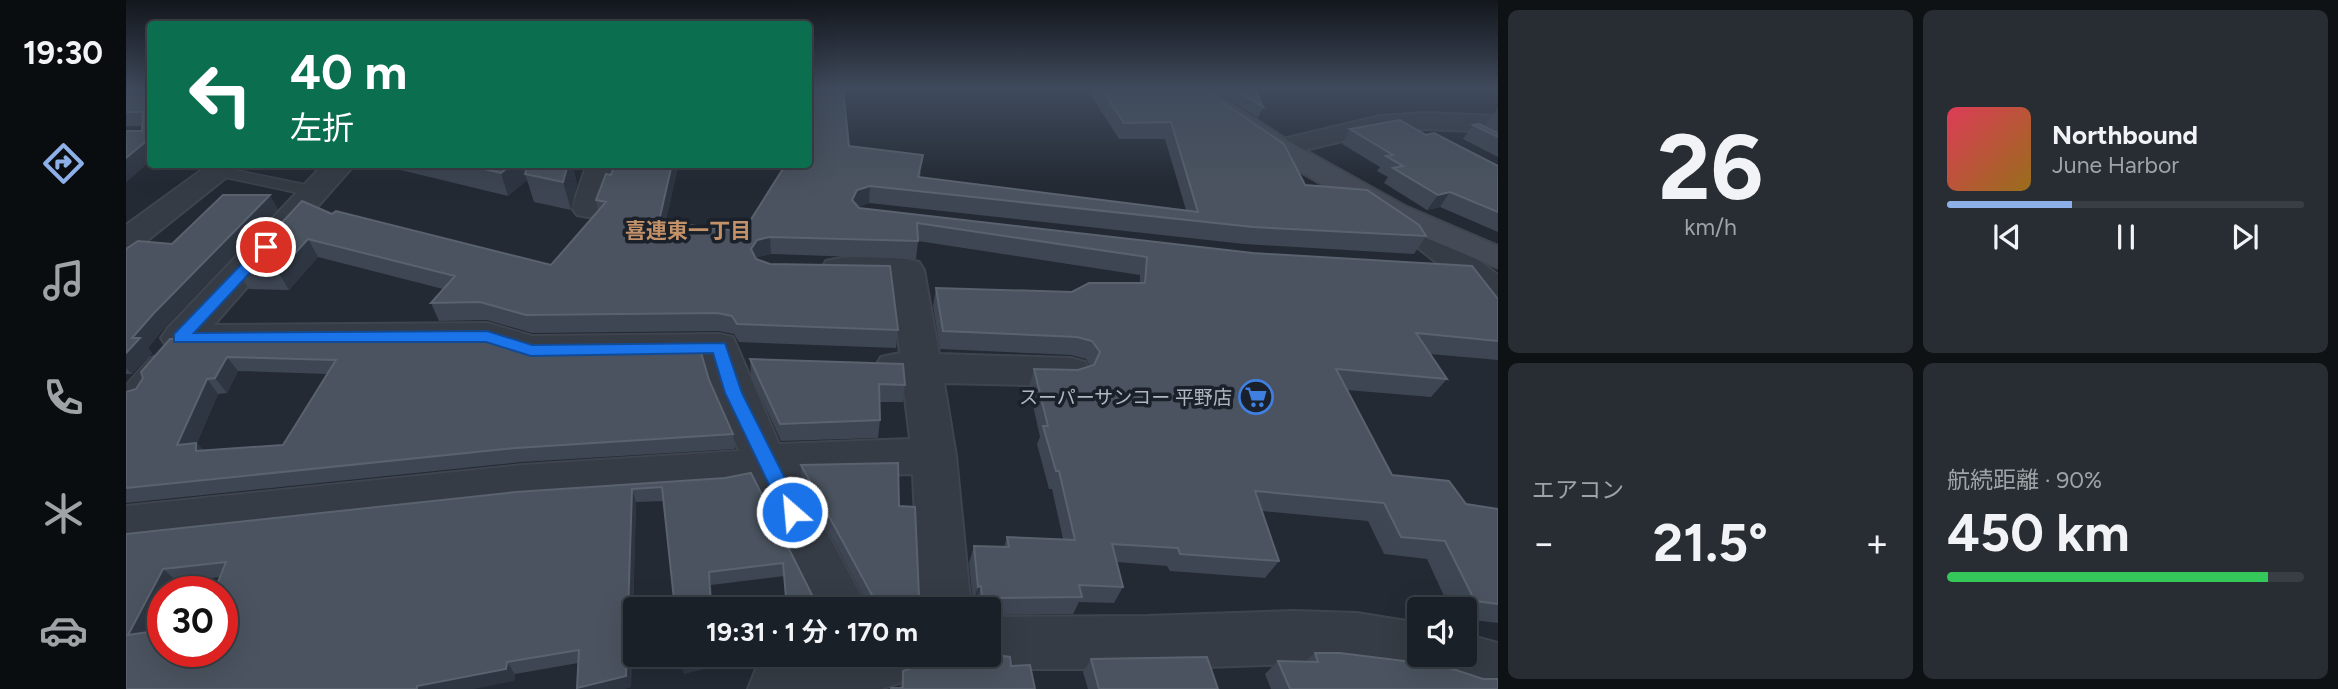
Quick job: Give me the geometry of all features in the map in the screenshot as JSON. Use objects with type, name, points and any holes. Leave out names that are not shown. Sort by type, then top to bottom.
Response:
[{"type":"main road","points":[[1240,121],[1280,148],[1394,213]]},
{"type":"street","points":[[1405,122],[1452,147]]},
{"type":"street","points":[[1280,148],[1380,124],[1498,124]]},
{"type":"street","points":[[126,208],[183,168]]},
{"type":"street","points":[[126,241],[224,168]]},
{"type":"street","points":[[180,338],[338,168]]},
{"type":"street","points":[[588,208],[601,168]]},
{"type":"street","points":[[1394,213],[1484,265],[1498,293]]},
{"type":"street","points":[[1415,270],[1484,265]]},
{"type":"street","points":[[812,268],[907,270],[934,456],[944,597]]},
{"type":"street","points":[[910,291],[949,292]]},
{"type":"street","points":[[180,338],[487,336],[531,350],[719,347],[744,359],[734,393],[767,464],[836,597]]},
{"type":"street","points":[[855,365],[1071,372]]},
{"type":"street","points":[[126,527],[522,484],[727,471],[793,459],[934,456]]},
{"type":"street","points":[[1001,643],[1167,642],[1322,635],[1384,641],[1407,647]]},
{"type":"street","points":[[1477,665],[1498,671]]},
{"type":"street","points":[[776,689],[852,667]]},
{"type":"lane","points":[[224,168],[317,192]]},
{"type":"lane","points":[[128,394],[180,338]]},
{"type":"building","points":[[143,121],[147,121],[147,140],[126,158],[126,131],[142,131]]},
{"type":"building","points":[[812,121],[846,121],[849,146],[923,155],[918,177],[1198,212],[1171,122],[1123,121],[1250,121],[1284,144],[1305,185],[1367,190],[1419,225],[1426,236],[1253,227],[870,186],[857,190],[852,200],[859,208],[1253,253],[1472,266],[1498,299],[1498,341],[1416,333],[1447,379],[1336,369],[1392,475],[1449,481],[1466,504],[1498,509],[1498,604],[1477,601],[1477,597],[1473,597],[1445,541],[1401,537],[1384,503],[1255,491],[1279,561],[1180,554],[1178,548],[1112,544],[1123,587],[1079,585],[1082,597],[982,596],[981,586],[978,587],[974,546],[1009,547],[1007,537],[1075,540],[1059,471],[1056,471],[1043,426],[1048,426],[1034,369],[1078,370],[1094,365],[1100,352],[1092,341],[1077,337],[943,331],[936,288],[1072,292],[1089,283],[1145,283],[1147,257],[917,223],[918,241],[770,237],[757,240],[751,249],[756,259],[770,264],[890,266],[898,330],[737,324],[732,316],[717,313],[526,315],[480,302],[431,303],[455,276],[308,239],[278,272],[237,271],[302,201],[332,214],[336,211],[551,265],[606,202],[596,200],[606,174],[611,175],[614,168],[671,168],[659,221],[743,232],[783,168],[812,168]]},
{"type":"building","points":[[1402,121],[1426,135],[1434,133],[1498,166],[1498,212],[1450,192],[1438,195],[1393,168],[1403,166],[1386,156],[1393,155],[1350,129]]},
{"type":"building","points":[[1479,124],[1498,133],[1498,137],[1473,125]]},
{"type":"building","points":[[480,168],[507,168],[501,173]]},
{"type":"building","points":[[527,168],[567,168],[563,182],[525,174]]},
{"type":"building","points":[[223,195],[270,195],[154,313],[132,338],[140,338],[126,353],[126,249],[138,241],[172,244]]},
{"type":"building","points":[[479,337],[526,352],[700,349],[709,380],[733,434],[516,448],[126,488],[126,392],[136,389],[143,378],[141,372],[170,339]],"holes":[[[227,357],[336,360],[283,445],[196,451],[196,443],[177,445],[207,379],[215,378]]]},
{"type":"building","points":[[750,359],[903,364],[905,385],[879,384],[880,420],[780,424]]},
{"type":"building","points":[[898,463],[899,506],[915,507],[919,596],[930,597],[870,597],[872,595],[801,465]]},
{"type":"building","points":[[751,473],[813,597],[786,597],[783,563],[709,572],[710,597],[674,597],[662,487],[632,489],[629,597],[623,597],[623,667],[626,667],[626,676],[577,688],[579,650],[507,662],[506,669],[417,686],[417,689],[126,689],[126,534],[516,492],[725,478]]},
{"type":"building","points":[[1315,653],[1340,653],[1407,661],[1407,667],[1447,667],[1483,679],[1498,679],[1498,689],[1290,689],[1278,661],[1318,662]]},
{"type":"building","points":[[1001,656],[1010,657],[1011,666],[1030,665],[1035,689],[891,689],[903,688],[903,671],[915,667],[1001,667]]},
{"type":"building","points":[[1207,657],[1218,689],[1099,689],[1091,659]]},
{"type":"place","name":"スーパーサンコー 平野店","points":[[1256,397]]},
{"type":"district","name":"喜連東一丁目","points":[[688,230]]},
{"type":"route","points":[[266,247],[180,338],[487,336],[531,350],[719,347],[734,393],[792,512]]}]
